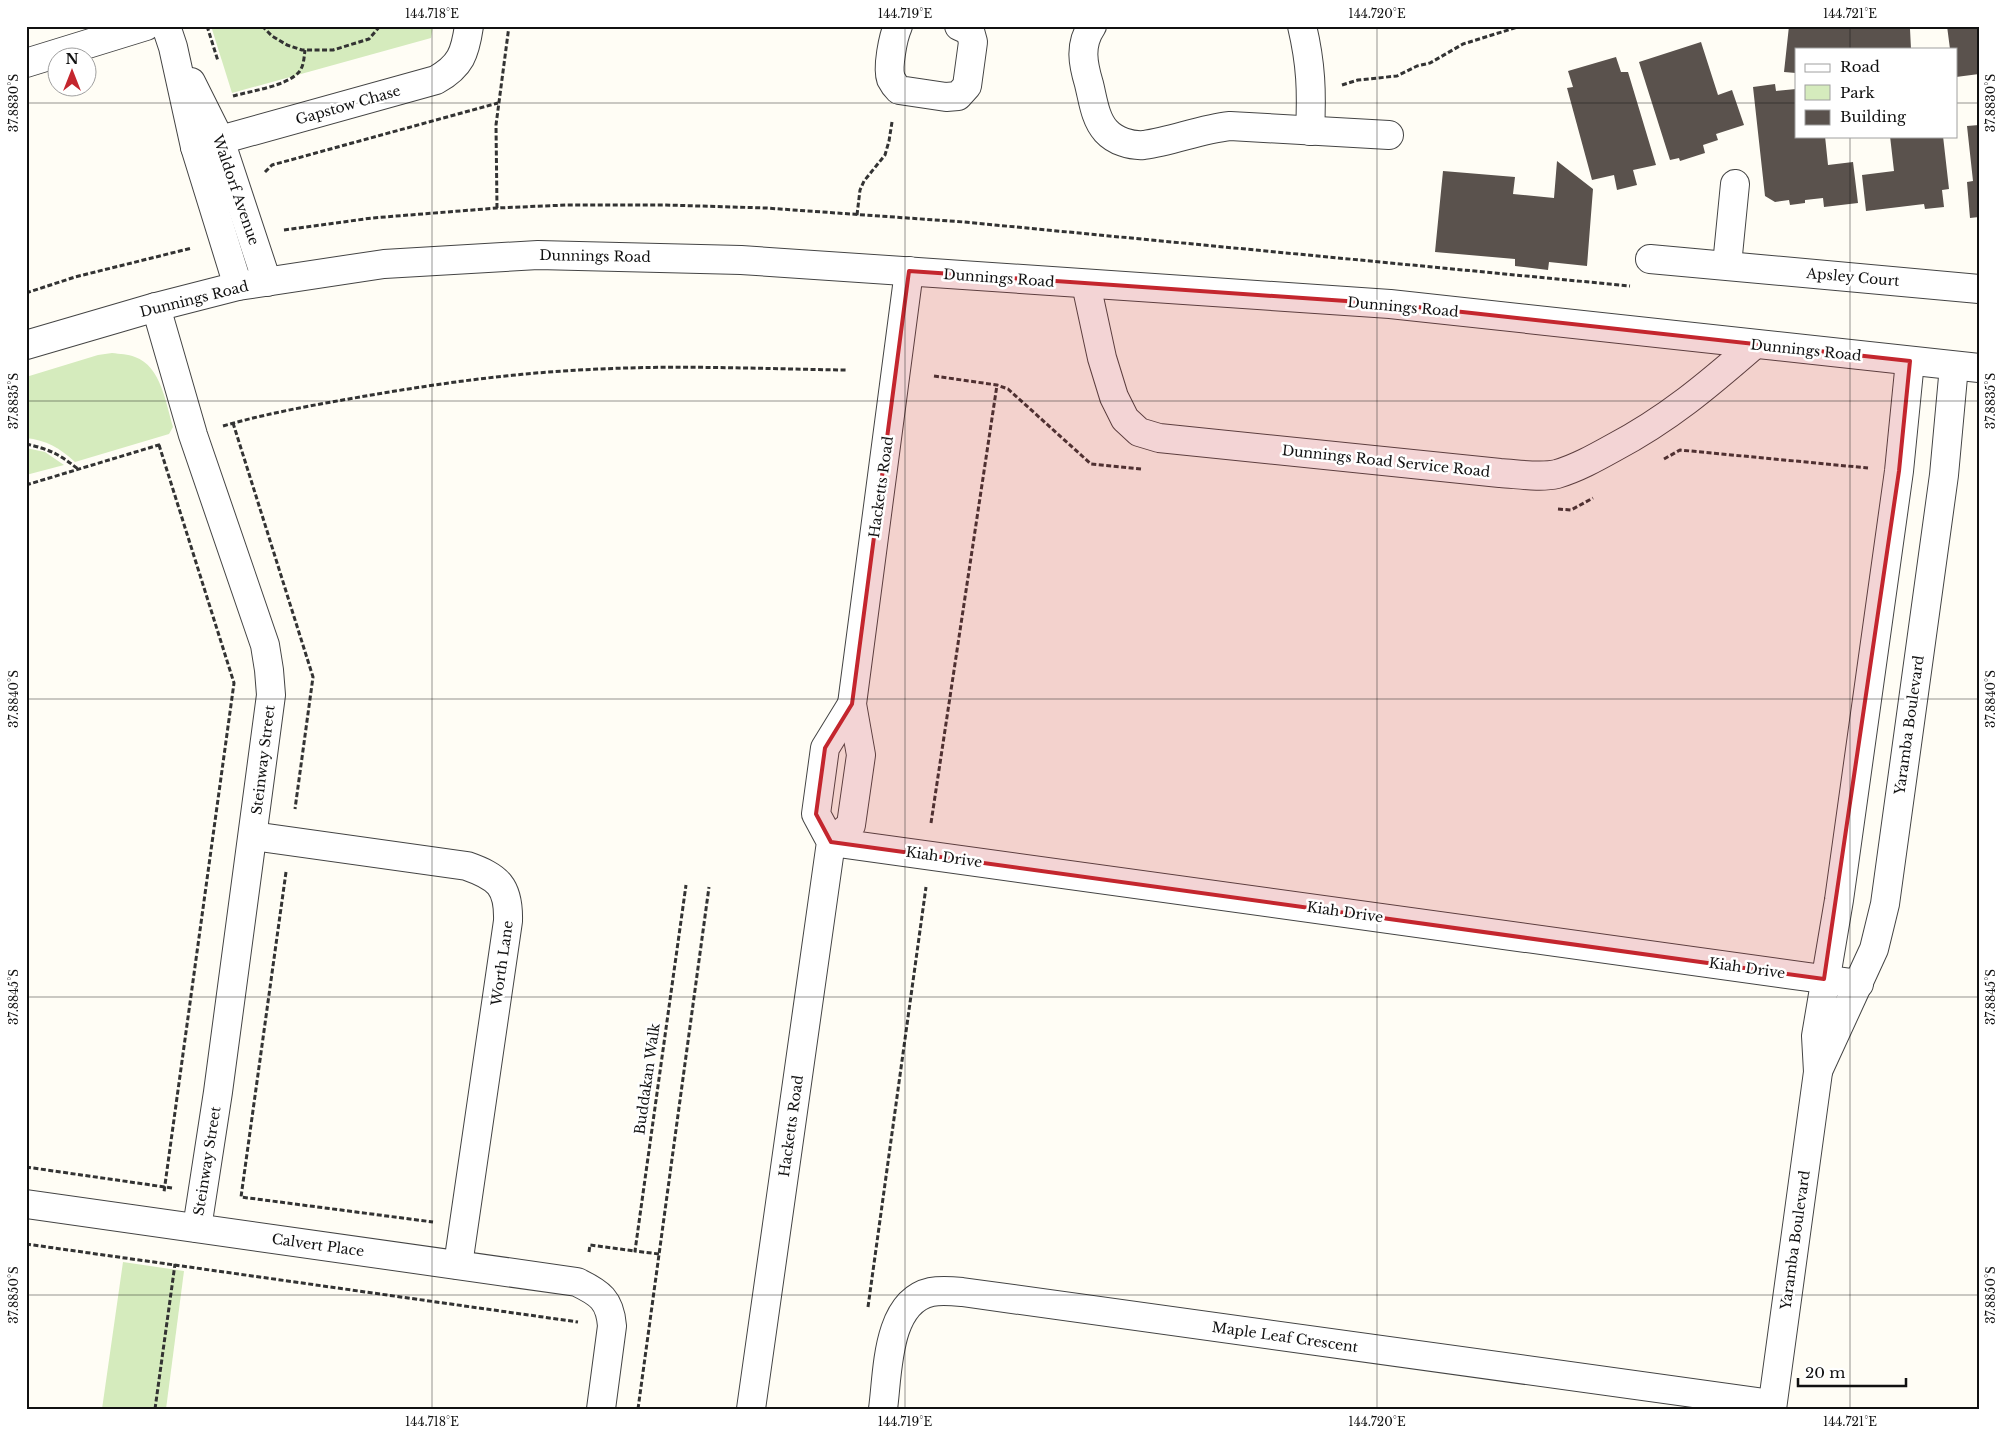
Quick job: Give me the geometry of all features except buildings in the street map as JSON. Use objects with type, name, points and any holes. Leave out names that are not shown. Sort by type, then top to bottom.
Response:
[{"type":"street","points":[[26,63],[146,26]]},
{"type":"street","name":"Gapstow Chase","points":[[208,143],[436,80],[449,73],[464,53],[469,26]]},
{"type":"street","points":[[898,26],[890,69],[892,81],[899,90],[946,97],[958,96],[967,86],[973,42],[970,30],[959,26]]},
{"type":"street","points":[[1092,26],[1085,35],[1082,47],[1084,66],[1099,119],[1106,131],[1130,144],[1144,145],[1230,126],[1389,136]]},
{"type":"street","points":[[1302,26],[1308,53],[1312,93],[1310,131]]},
{"type":"street","name":"Waldorf Avenue","points":[[170,37],[208,143],[267,282]]},
{"type":"street","name":"Waldorf Avenue","points":[[208,143],[238,286]]},
{"type":"street","points":[[1726,265],[1735,184]]},
{"type":"street","name":"Dunnings Road","points":[[26,345],[156,306],[238,286],[384,264],[538,255],[741,260],[1390,304],[1966,367]]},
{"type":"street","name":"Apsley Court","points":[[1650,259],[1979,289]]},
{"type":"street","name":"Hacketts Road","points":[[831,842],[851,825],[861,756],[852,704],[909,271]]},
{"type":"street","name":"Dunnings Road Service Road","points":[[1086,284],[1102,358],[1114,397],[1125,419],[1139,432],[1159,438],[1500,473],[1556,474],[1584,464],[1667,417],[1754,345]]},
{"type":"street","name":"Steinway Street","points":[[156,306],[193,435],[265,645],[271,695],[218,1092],[197,1228]]},
{"type":"street","name":"Yaramba Boulevard","points":[[1772,1406],[1818,1072],[1816,1036],[1824,979],[1839,900],[1900,471],[1910,361]]},
{"type":"street","name":"Yaramba Boulevard","points":[[1818,1072],[1874,949],[1885,904],[1944,475],[1966,367]]},
{"type":"street","name":"Hacketts Road","points":[[751,1409],[831,842],[816,814],[825,748],[852,704]]},
{"type":"street","name":"Worth Lane","points":[[253,836],[467,866],[486,872],[498,880],[505,892],[508,921],[458,1265]]},
{"type":"street","name":"Kiah Drive","points":[[831,842],[1859,984]]},
{"type":"street","name":"Calvert Place","points":[[26,1204],[578,1282],[591,1288],[605,1300],[610,1310],[612,1326],[601,1409]]},
{"type":"street","name":"Maple Leaf Crescent","points":[[883,1409],[892,1341],[902,1312],[918,1297],[939,1291],[962,1292],[1772,1406]]},
{"type":"path","points":[[206,26],[221,70]]},
{"type":"path","points":[[262,26],[272,36],[287,45],[305,50],[333,50],[369,39],[380,26]]},
{"type":"path","points":[[497,208],[496,125],[509,26]]},
{"type":"path","points":[[1312,93],[1358,80],[1397,76],[1417,66],[1430,63],[1463,44],[1521,26]]},
{"type":"path","points":[[229,97],[282,83],[292,78],[300,71],[304,61],[305,50]]},
{"type":"path","points":[[857,215],[860,190],[864,181],[885,155],[899,90]]},
{"type":"path","points":[[26,485],[233,423],[307,406],[455,381],[602,368],[677,367],[847,370]]},
{"type":"path","points":[[867,1312],[926,893],[927,854],[997,385],[934,376]]},
{"type":"path","points":[[233,423],[313,677],[241,1197],[464,1226]]},
{"type":"path","points":[[26,444],[46,448],[60,454],[78,469]]},
{"type":"path","points":[[159,446],[234,683],[160,1223]]},
{"type":"path","name":"Buddakan Walk","points":[[659,1254],[635,1251],[686,885]]},
{"type":"path","points":[[638,1409],[709,887]]},
{"type":"path","points":[[26,1167],[202,1192]]},
{"type":"path","points":[[26,1244],[579,1322],[578,1332]]},
{"type":"path","points":[[154,1409],[175,1264]]},
{"type":"highlighted area","points":[[909,271],[1390,304],[1910,361],[1899,471],[1824,979],[831,842],[816,814],[825,748],[852,704]]},
{"type":"green space","points":[[211,26],[433,26],[431,38],[232,93]]},
{"type":"green space","points":[[112,353],[135,357],[151,368],[157,377],[168,408],[173,427],[169,434],[75,462],[52,446],[26,438],[26,377],[98,355]]},
{"type":"green space","points":[[26,448],[45,452],[64,465],[26,475]]},
{"type":"green space","points":[[123,1262],[184,1271],[166,1409],[102,1409]]}]
